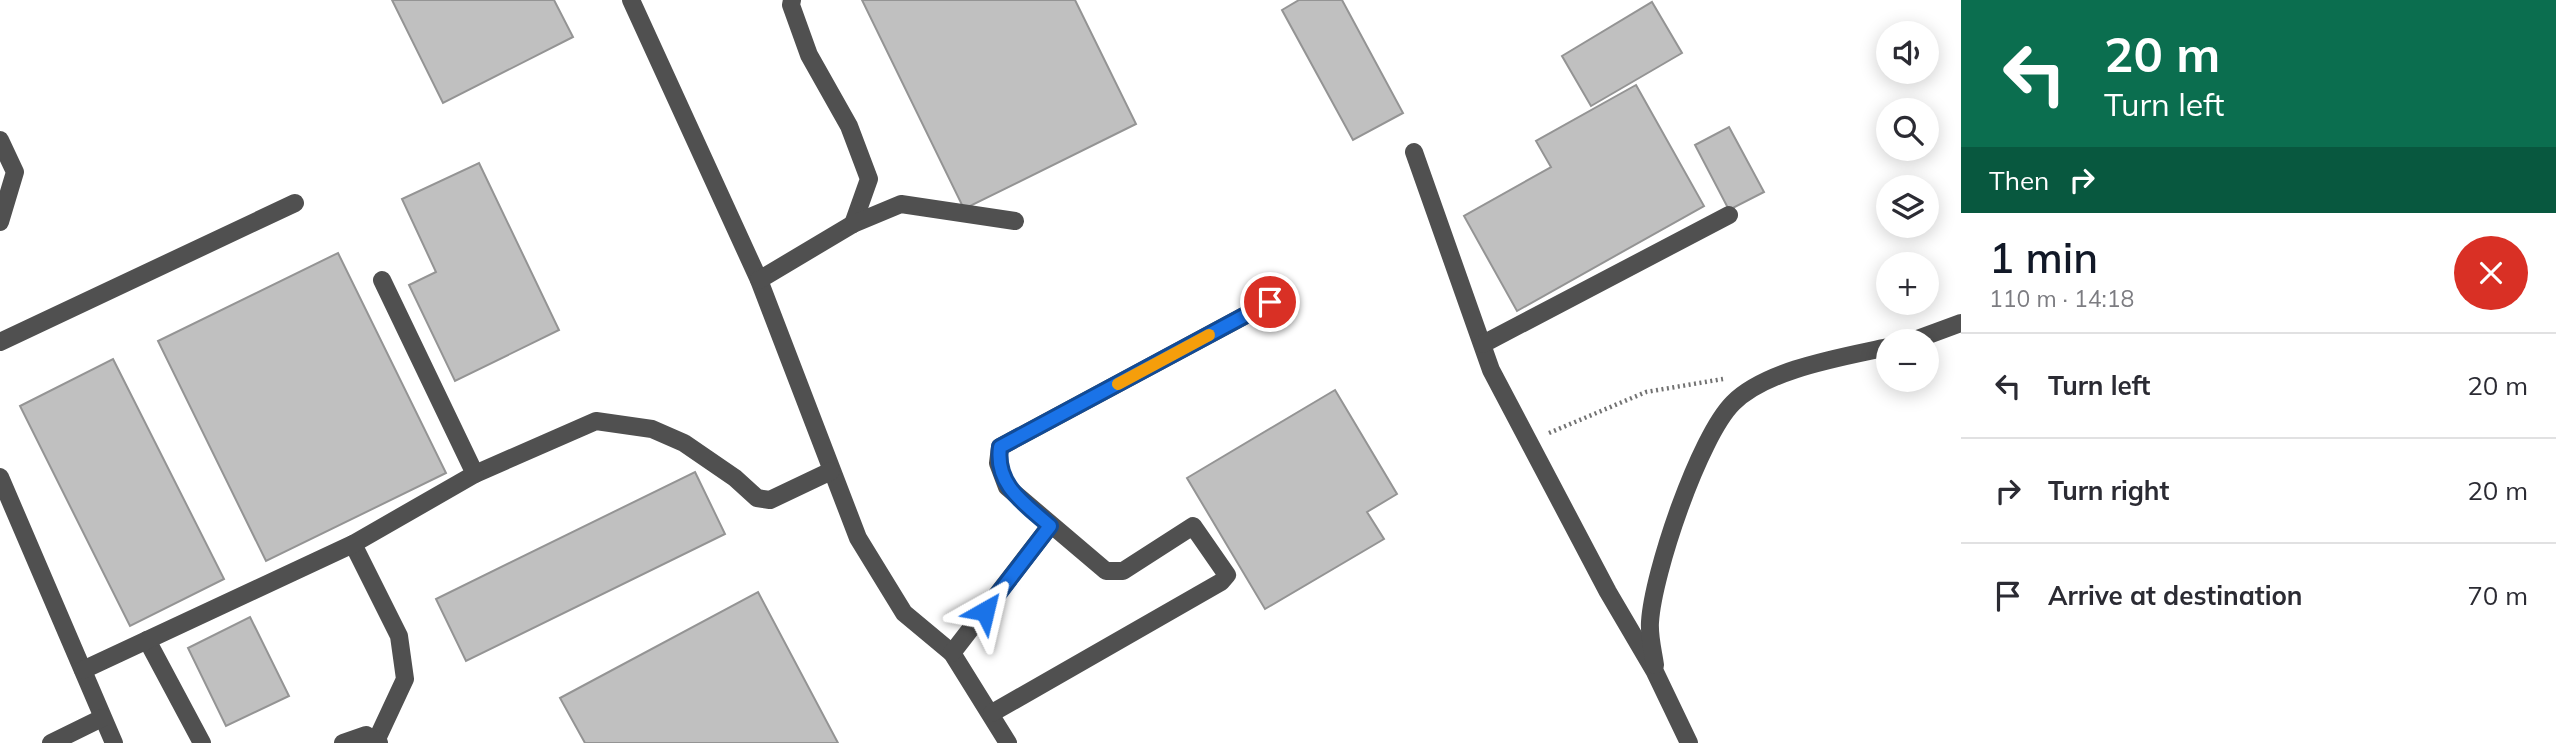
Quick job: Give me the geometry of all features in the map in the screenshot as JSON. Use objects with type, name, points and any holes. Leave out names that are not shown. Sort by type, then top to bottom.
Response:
[{"type":"street","points":[[631,0],[759,281],[858,538],[904,613],[953,653],[992,713],[1007,743]]},
{"type":"street","points":[[792,0],[791,5],[809,55],[849,125],[869,178],[853,225]]},
{"type":"street","points":[[0,141],[15,172],[0,222]]},
{"type":"street","points":[[1414,152],[1491,370],[1608,593],[1656,672],[1689,743]]},
{"type":"street","points":[[0,342],[295,203]]},
{"type":"street","points":[[759,281],[853,225],[901,205],[1015,221]]},
{"type":"street","points":[[1483,344],[1729,215]]},
{"type":"street","points":[[382,281],[475,474]]},
{"type":"street","points":[[992,713],[1221,582],[1227,575],[1193,526],[1118,573],[1106,571],[1050,526],[1007,486],[998,463],[1000,447],[1270,302]]},
{"type":"street","points":[[1939,332],[1959,326]]},
{"type":"street","points":[[1656,672],[1650,623],[1657,581],[1686,490],[1709,438],[1734,403],[1758,386],[1807,365],[1876,350]]},
{"type":"street","points":[[83,670],[353,544],[475,474],[596,421],[652,429],[684,443],[735,478],[758,498],[770,500],[831,471]]},
{"type":"street","points":[[0,477],[114,743]]},
{"type":"street","points":[[953,653],[1050,526]]},
{"type":"street","points":[[343,743],[366,734],[378,741],[405,679],[399,636],[353,544]]},
{"type":"street","points":[[147,640],[202,743]]},
{"type":"street","points":[[51,743],[102,718]]},
{"type":"path","points":[[1529,443],[1580,417],[1646,392],[1727,378]]},
{"type":"building","points":[[392,0],[554,0],[573,37],[443,103]]},
{"type":"building","points":[[862,0],[1075,0],[1136,124],[964,209]]},
{"type":"building","points":[[1299,0],[1342,0],[1403,113],[1353,140],[1282,10]]},
{"type":"building","points":[[1652,2],[1682,53],[1591,106],[1562,56]]},
{"type":"building","points":[[1636,85],[1704,206],[1517,311],[1464,216],[1551,167],[1536,141]]},
{"type":"building","points":[[1729,127],[1764,192],[1729,210],[1695,145]]},
{"type":"building","points":[[479,163],[559,330],[455,381],[409,285],[436,272],[402,199]]},
{"type":"building","points":[[338,253],[446,473],[266,561],[158,341]]},
{"type":"building","points":[[113,359],[224,579],[130,626],[20,406]]},
{"type":"building","points":[[1335,390],[1397,494],[1367,512],[1384,539],[1265,609],[1187,478]]},
{"type":"building","points":[[695,472],[725,534],[466,661],[436,599]]},
{"type":"building","points":[[758,592],[838,743],[585,743],[560,698]]},
{"type":"building","points":[[250,617],[289,696],[226,726],[188,648]]},
{"type":"slow traffic","points":[[1118,384],[1209,335]]},
{"type":"route","points":[[985,611],[1050,526],[1007,486],[998,463],[1000,447],[1270,302]]}]
